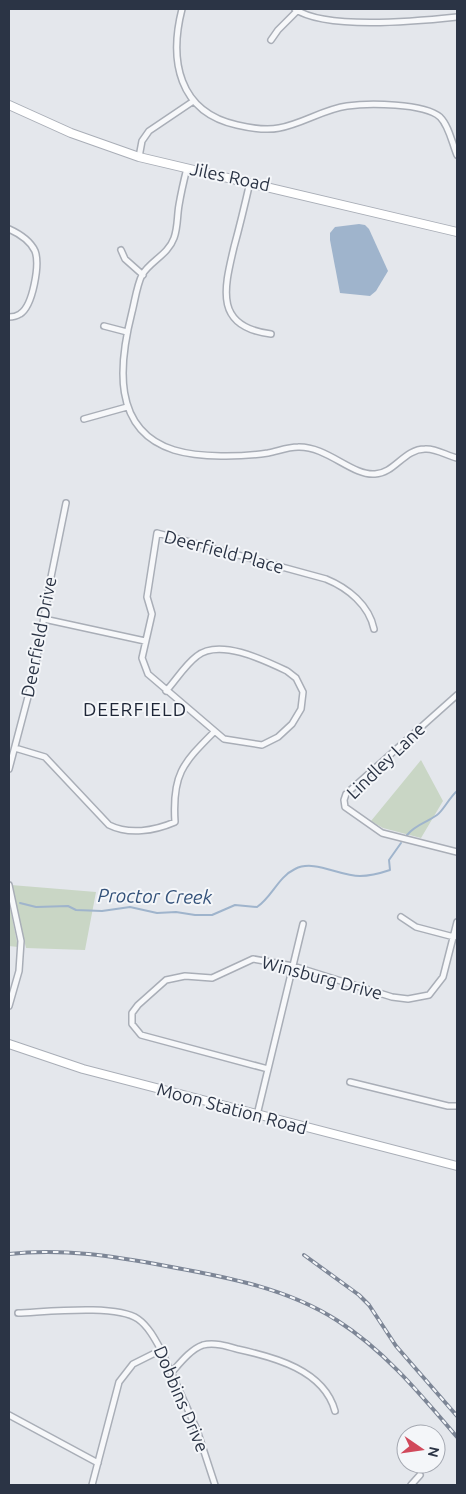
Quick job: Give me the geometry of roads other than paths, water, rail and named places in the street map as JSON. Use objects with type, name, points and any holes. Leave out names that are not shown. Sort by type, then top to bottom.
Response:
[{"type":"street","points":[[182,9],[178,25],[176,59],[192,102],[211,115],[230,124],[252,128],[277,129],[346,106],[408,106],[427,110],[440,118],[450,133],[457,155]]},
{"type":"street","points":[[271,40],[296,10],[320,20],[337,21],[423,21],[457,17]]},
{"type":"street","points":[[139,156],[142,141],[149,131],[192,102]]},
{"type":"street","name":"Jiles Road","points":[[9,106],[71,133],[139,156],[457,232]]},
{"type":"street","points":[[187,168],[178,207],[177,229],[173,240],[165,253],[142,275],[127,332],[123,368],[127,408],[137,427],[151,440],[175,450],[217,456],[266,453],[296,447],[312,448],[357,469],[375,474],[390,468],[414,451],[425,448],[457,458]]},
{"type":"street","points":[[250,182],[226,280],[224,297],[226,305],[235,320],[256,333],[271,334]]},
{"type":"street","points":[[9,229],[28,239],[38,262],[26,308],[20,314],[9,317]]},
{"type":"street","points":[[121,250],[125,259],[142,275]]},
{"type":"street","points":[[104,326],[127,332]]},
{"type":"street","points":[[84,419],[127,408]]},
{"type":"street","name":"Deerfield Drive","points":[[9,769],[34,674],[66,503]]},
{"type":"street","name":"Deerfield Place","points":[[166,691],[196,656],[208,649],[220,647],[287,670],[296,678],[303,692],[301,708],[292,724],[278,737],[262,745],[224,739],[166,691],[148,674],[143,665],[145,641],[152,614],[147,597],[157,532],[326,579],[343,586],[371,616],[374,629]]},
{"type":"street","points":[[44,619],[145,641]]},
{"type":"street","name":"Lindley Lane","points":[[457,695],[382,760],[346,794],[344,800],[345,807],[382,833],[457,852]]},
{"type":"street","points":[[15,748],[45,757],[109,825],[121,831],[160,828],[175,822],[172,804],[182,766],[214,732]]},
{"type":"street","points":[[9,885],[21,941],[21,964],[9,1006]]},
{"type":"street","points":[[401,917],[416,927],[454,937]]},
{"type":"street","name":"Winsburg Drive","points":[[268,1069],[141,1035],[132,1024],[132,1013],[160,983],[172,978],[212,978],[253,959],[293,966],[392,996],[408,999],[429,995],[443,977],[457,922]]},
{"type":"street","points":[[257,1116],[303,924]]},
{"type":"street","name":"Moon Station Road","points":[[9,1044],[83,1069],[257,1116],[457,1166]]},
{"type":"street","points":[[350,1082],[448,1106],[457,1106]]},
{"type":"street","name":"Dobbins Drive","points":[[18,1313],[120,1312],[138,1319],[154,1338],[172,1372],[197,1430],[215,1485]]},
{"type":"street","points":[[172,1372],[188,1355],[202,1345],[211,1344],[259,1354],[292,1366],[308,1376],[329,1394],[335,1411]]},
{"type":"street","points":[[92,1485],[119,1382],[133,1364],[161,1350]]},
{"type":"street","points":[[9,1415],[98,1463]]},
{"type":"street","points":[[411,1485],[420,1475]]},
{"type":"water","points":[[365,225],[369,229],[388,271],[376,291],[370,296],[340,293],[330,240],[330,233],[335,227]]},
{"type":"waterway","name":"Proctor Creek","points":[[407,835],[414,828],[439,813],[457,791]]},
{"type":"waterway","name":"Proctor Creek","points":[[20,903],[36,907],[68,906],[76,910],[102,911],[130,907],[157,913],[176,912],[212,915],[235,905],[257,907],[284,877],[302,866],[318,867],[360,876],[390,870],[389,860],[401,843]]},
{"type":"railway","points":[[9,1254],[49,1252],[127,1259],[189,1270],[255,1285],[298,1300],[338,1321],[371,1346],[402,1374],[457,1437]]},
{"type":"railway","points":[[304,1255],[359,1295],[369,1305],[396,1346],[457,1416]]},
{"type":"district","name":"DEERFIELD","points":[[135,709]]}]
